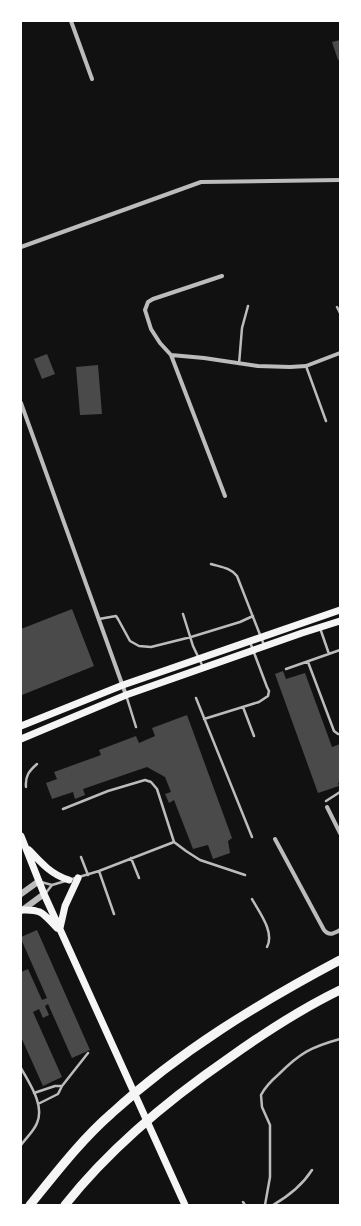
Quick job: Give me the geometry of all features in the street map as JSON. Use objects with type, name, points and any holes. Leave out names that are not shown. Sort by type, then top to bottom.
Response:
[{"type":"highway","points":[[30,1205],[81,1143],[112,1112],[175,1061],[205,1039],[243,1015],[340,960]]},
{"type":"highway","points":[[65,1205],[100,1163],[122,1142],[192,1083],[257,1038],[319,1000],[340,990]]},
{"type":"main road","points":[[21,726],[123,685],[340,610]]},
{"type":"main road","points":[[21,739],[126,695],[302,632],[340,621]]},
{"type":"main road","points":[[21,836],[44,894],[185,1205]]},
{"type":"main road","points":[[26,847],[58,877],[69,880]]},
{"type":"main road","points":[[61,931],[68,897],[78,878]]},
{"type":"main road","points":[[22,911],[40,911],[61,931]]},
{"type":"street","points":[[71,21],[92,79]]},
{"type":"street","points":[[21,247],[201,182],[340,180]]},
{"type":"street","points":[[222,276],[154,299],[148,302],[145,310],[151,329],[160,343],[171,355],[225,496]]},
{"type":"street","points":[[171,355],[272,367],[306,366],[340,353]]},
{"type":"street","points":[[21,403],[126,695]]},
{"type":"street","points":[[327,807],[340,833]]},
{"type":"street","points":[[275,839],[324,930],[331,934],[340,930]]},
{"type":"street","points":[[21,894],[39,881]]},
{"type":"street","points":[[22,911],[44,894]]},
{"type":"lane","points":[[239,364],[242,328],[248,306]]},
{"type":"lane","points":[[338,307],[340,313]]},
{"type":"lane","points":[[306,366],[326,421]]},
{"type":"lane","points":[[211,564],[228,568],[238,576],[265,646]]},
{"type":"lane","points":[[183,614],[190,638],[203,667]]},
{"type":"lane","points":[[99,619],[116,616],[130,641],[139,646],[151,647],[190,638],[240,622],[253,616]]},
{"type":"lane","points":[[320,627],[329,654]]},
{"type":"lane","points":[[204,719],[259,702],[268,696],[269,691],[250,641]]},
{"type":"lane","points":[[286,669],[340,650]]},
{"type":"lane","points":[[308,662],[334,731],[340,734]]},
{"type":"lane","points":[[126,695],[136,727]]},
{"type":"lane","points":[[196,698],[252,837]]},
{"type":"lane","points":[[243,707],[254,736]]},
{"type":"lane","points":[[26,787],[25,779],[28,773],[37,764]]},
{"type":"lane","points":[[63,809],[108,791],[145,780],[151,782],[157,789],[174,842],[200,860],[245,875]]},
{"type":"lane","points":[[326,801],[340,792]]},
{"type":"lane","points":[[44,894],[52,885],[88,875],[174,842]]},
{"type":"lane","points":[[81,857],[88,875]]},
{"type":"lane","points":[[131,858],[139,878]]},
{"type":"lane","points":[[99,871],[114,914]]},
{"type":"lane","points":[[39,881],[52,885]]},
{"type":"lane","points":[[252,899],[268,932],[269,942],[267,947]]},
{"type":"lane","points":[[265,1205],[270,1176],[270,1125],[262,1107],[261,1096],[267,1085],[303,1053],[326,1043],[340,1039]]},
{"type":"lane","points":[[38,1104],[58,1094],[62,1086],[88,1054]]},
{"type":"lane","points":[[21,1068],[34,1093],[40,1111],[37,1124],[21,1145]]},
{"type":"lane","points":[[34,1093],[55,1086],[62,1086]]},
{"type":"lane","points":[[272,1205],[298,1186],[312,1170]]},
{"type":"building","points":[[340,40],[340,59],[338,60],[332,42]]},
{"type":"building","points":[[47,354],[55,374],[42,379],[34,359]]},
{"type":"building","points":[[98,365],[102,414],[80,415],[76,367]]},
{"type":"building","points":[[72,609],[94,666],[22,695],[21,629]]},
{"type":"building","points":[[283,671],[286,679],[305,673],[332,747],[340,744],[339,786],[318,793],[275,674]]},
{"type":"building","points":[[187,715],[232,838],[228,841],[230,853],[213,859],[208,845],[193,849],[174,800],[169,803],[165,794],[171,792],[165,777],[147,767],[83,789],[85,795],[75,799],[73,792],[52,799],[46,783],[57,779],[54,772],[101,755],[99,750],[136,736],[139,743],[155,736],[152,728]]},
{"type":"building","points":[[37,930],[90,1050],[72,1058],[48,1004],[45,1006],[49,1015],[43,1018],[39,1009],[33,1012],[62,1077],[43,1086],[21,1037],[21,972],[28,969],[42,1000],[47,998],[21,939],[21,937]]}]
